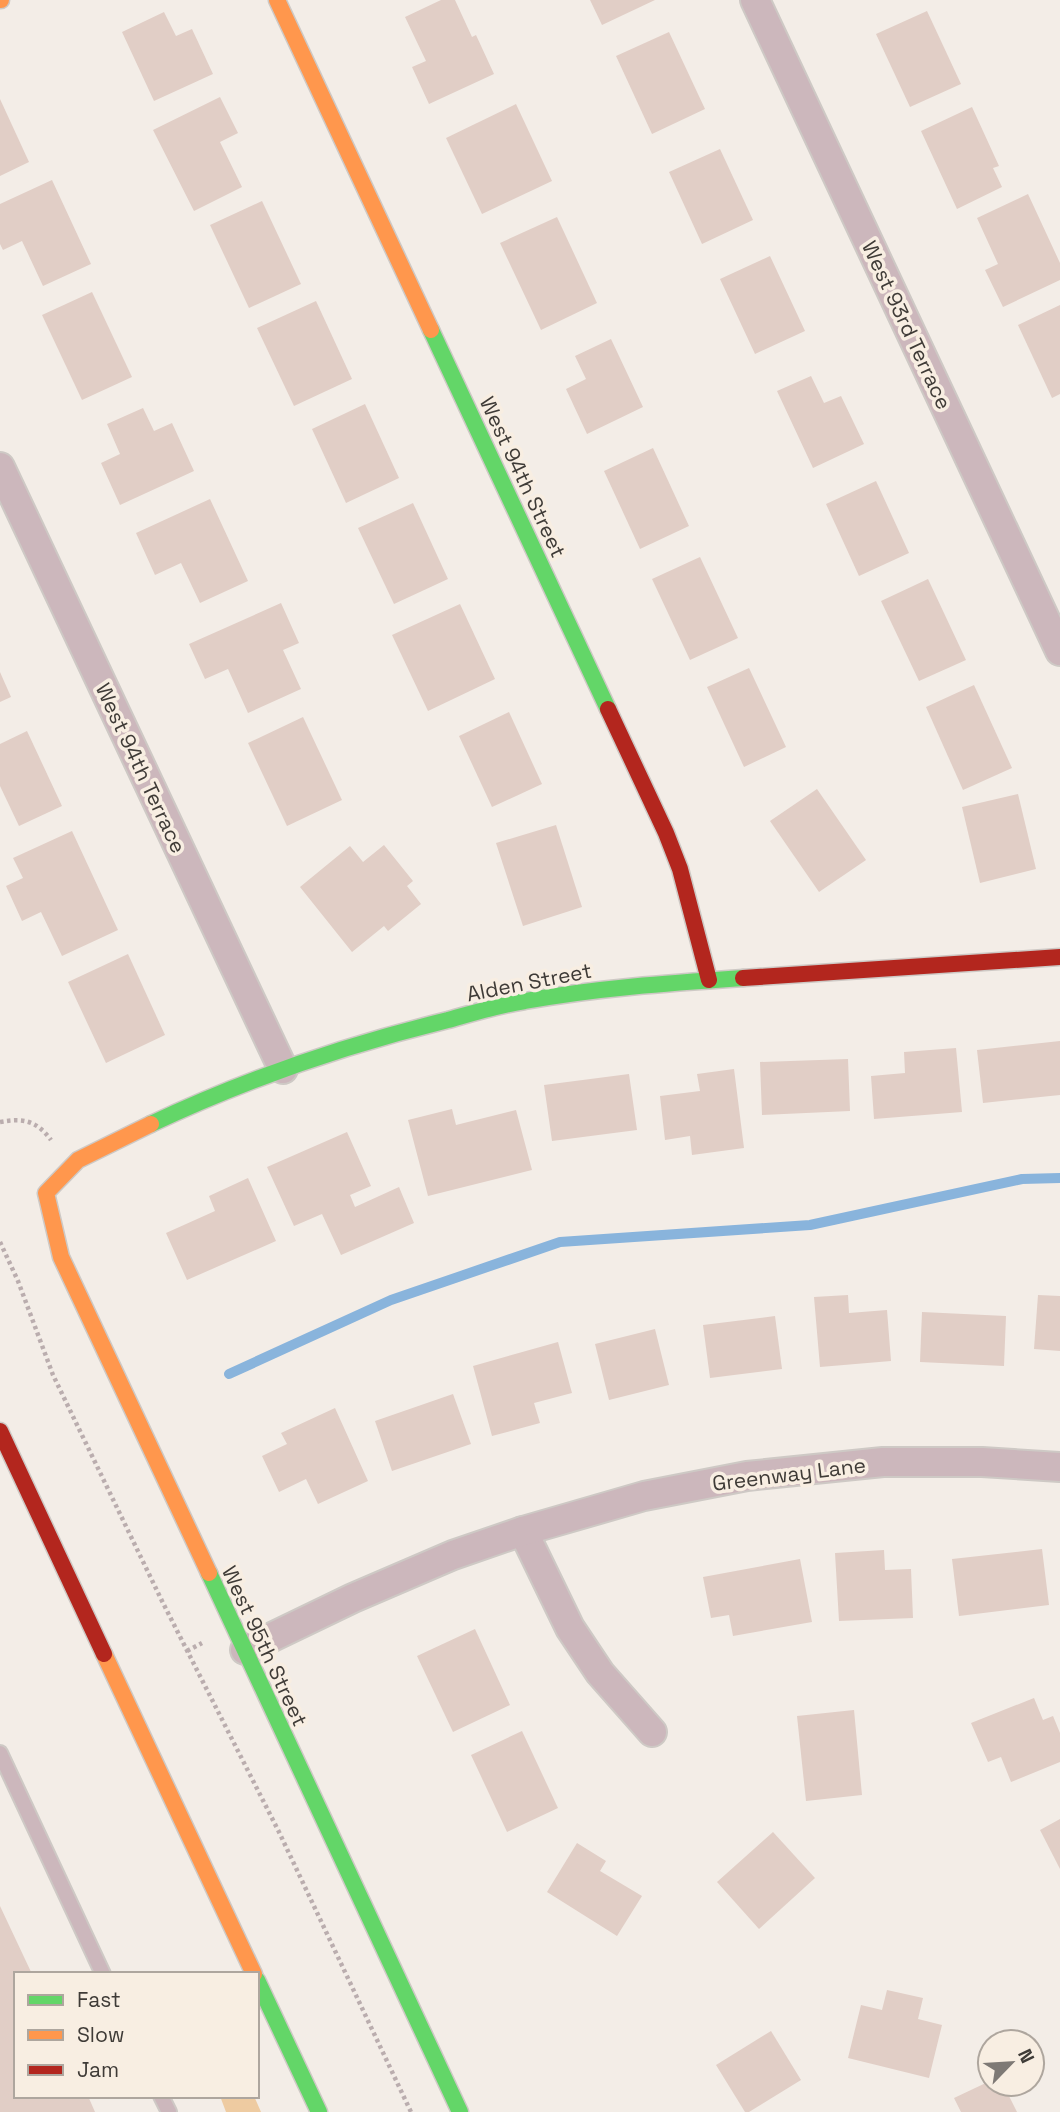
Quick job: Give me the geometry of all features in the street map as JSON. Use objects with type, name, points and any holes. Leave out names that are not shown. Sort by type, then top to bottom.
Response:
[{"type":"street","name":"West 94th Street","points":[[277,0],[666,833],[680,869],[709,980]]},
{"type":"street","name":"West 93rd Terrace","points":[[755,0],[1060,650]]},
{"type":"street","name":"West 94th Terrace","points":[[0,467],[283,1069]]},
{"type":"street","name":"Alden Street","points":[[46,1193],[78,1160],[203,1099],[379,1037],[523,1001],[609,988],[1060,957]]},
{"type":"street","name":"West 95th Street","points":[[46,1193],[61,1257],[460,2112]]},
{"type":"street","points":[[1,1437],[253,1972]]},
{"type":"street","name":"Greenway Lane","points":[[245,1650],[440,1560],[523,1531],[644,1496],[747,1476],[883,1462],[982,1462],[1060,1467]]},
{"type":"street","points":[[523,1531],[570,1628],[600,1673],[652,1732]]},
{"type":"street","points":[[259,1984],[319,2112]]},
{"type":"lane","points":[[0,1753],[102,1972]]},
{"type":"path","points":[[0,1122],[20,1119],[43,1129],[52,1142],[78,1160]]},
{"type":"path","points":[[0,1242],[18,1281],[53,1376],[162,1601],[279,1832],[411,2112]]},
{"type":"shaded area","points":[[221,2098],[255,2098],[261,2112],[226,2112]]},
{"type":"building","points":[[441,0],[455,0],[472,37],[476,35],[494,74],[429,104],[412,67],[426,61],[405,17]]},
{"type":"building","points":[[590,0],[655,0],[602,25]]},
{"type":"building","points":[[927,11],[961,84],[910,107],[876,34]]},
{"type":"building","points":[[164,12],[176,36],[192,29],[213,74],[154,101],[122,32]]},
{"type":"building","points":[[669,32],[705,109],[652,134],[616,56]]},
{"type":"building","points":[[220,97],[238,133],[220,142],[242,187],[194,211],[153,130]]},
{"type":"building","points":[[0,99],[29,162],[0,176]]},
{"type":"building","points":[[516,104],[552,181],[482,214],[446,138]]},
{"type":"building","points":[[972,107],[999,166],[993,168],[1002,187],[957,209],[921,131]]},
{"type":"building","points":[[720,149],[753,220],[702,244],[669,172]]},
{"type":"building","points":[[52,180],[91,264],[43,286],[22,241],[3,250],[0,244],[0,204]]},
{"type":"building","points":[[1028,194],[1060,263],[1060,280],[1003,307],[985,270],[998,264],[977,218]]},
{"type":"building","points":[[262,201],[301,284],[249,308],[210,225]]},
{"type":"building","points":[[557,217],[597,303],[541,330],[500,243]]},
{"type":"building","points":[[770,256],[805,331],[755,354],[720,279]]},
{"type":"building","points":[[92,292],[132,377],[82,400],[42,315]]},
{"type":"building","points":[[316,301],[352,379],[294,406],[257,328]]},
{"type":"building","points":[[1060,305],[1060,394],[1052,398],[1018,325]]},
{"type":"building","points":[[611,339],[643,407],[587,434],[566,389],[586,379],[575,356]]},
{"type":"building","points":[[811,376],[824,403],[841,396],[864,444],[813,468],[777,391]]},
{"type":"building","points":[[365,404],[399,478],[346,503],[312,429]]},
{"type":"building","points":[[143,408],[154,431],[172,423],[194,471],[120,505],[101,463],[120,454],[107,424]]},
{"type":"building","points":[[653,448],[689,526],[640,549],[604,471]]},
{"type":"building","points":[[876,481],[909,553],[859,576],[826,504]]},
{"type":"building","points":[[210,499],[248,581],[200,603],[181,563],[155,575],[136,533]]},
{"type":"building","points":[[413,503],[448,579],[394,604],[358,528]]},
{"type":"building","points":[[700,557],[738,638],[690,660],[652,579]]},
{"type":"building","points":[[928,579],[966,660],[919,681],[881,601]]},
{"type":"building","points":[[281,603],[299,643],[283,650],[301,689],[248,713],[228,669],[205,679],[189,644]]},
{"type":"building","points":[[460,604],[495,679],[428,711],[392,635]]},
{"type":"building","points":[[749,668],[786,747],[744,767],[707,687]]},
{"type":"building","points":[[0,672],[11,697],[0,702]]},
{"type":"building","points":[[974,685],[1012,768],[963,790],[926,707]]},
{"type":"building","points":[[509,712],[542,784],[492,807],[459,736]]},
{"type":"building","points":[[303,717],[342,800],[287,826],[248,743]]},
{"type":"building","points":[[27,731],[62,806],[19,826],[0,786],[0,744]]},
{"type":"building","points":[[817,789],[866,860],[819,892],[770,821]]},
{"type":"building","points":[[1018,794],[1036,869],[980,883],[962,807]]},
{"type":"building","points":[[556,825],[582,907],[523,926],[496,843]]},
{"type":"building","points":[[72,831],[118,930],[62,956],[41,912],[22,921],[6,886],[23,878],[13,858]]},
{"type":"building","points":[[384,845],[413,881],[407,886],[421,904],[388,931],[384,926],[352,952],[300,887],[350,846],[363,862]]},
{"type":"building","points":[[128,954],[165,1035],[106,1063],[68,982]]},
{"type":"building","points":[[1060,1041],[1060,1095],[983,1103],[977,1050]]},
{"type":"building","points":[[956,1048],[962,1112],[874,1119],[871,1076],[905,1073],[904,1052]]},
{"type":"building","points":[[848,1059],[850,1111],[762,1115],[760,1062]]},
{"type":"building","points":[[734,1069],[744,1148],[692,1155],[690,1136],[665,1140],[660,1096],[700,1091],[697,1074]]},
{"type":"building","points":[[629,1074],[637,1130],[552,1141],[544,1085]]},
{"type":"building","points":[[452,1109],[456,1125],[516,1110],[532,1170],[428,1196],[408,1120]]},
{"type":"building","points":[[347,1132],[371,1186],[350,1195],[355,1207],[399,1187],[414,1223],[341,1255],[322,1214],[294,1226],[267,1167]]},
{"type":"building","points":[[248,1178],[276,1241],[187,1280],[166,1233],[215,1211],[209,1196]]},
{"type":"building","points":[[848,1295],[849,1313],[887,1310],[891,1361],[820,1367],[814,1297]]},
{"type":"building","points":[[1038,1295],[1060,1296],[1060,1351],[1034,1349]]},
{"type":"building","points":[[922,1312],[1006,1316],[1004,1366],[920,1362]]},
{"type":"building","points":[[775,1316],[782,1369],[710,1378],[703,1325]]},
{"type":"building","points":[[655,1329],[669,1385],[609,1400],[595,1344]]},
{"type":"building","points":[[558,1342],[572,1393],[534,1403],[540,1423],[492,1436],[473,1366]]},
{"type":"building","points":[[453,1394],[471,1444],[392,1471],[375,1421]]},
{"type":"building","points":[[335,1408],[368,1481],[318,1504],[306,1479],[279,1492],[262,1456],[287,1444],[281,1433]]},
{"type":"building","points":[[1042,1549],[1049,1605],[959,1616],[952,1559]]},
{"type":"building","points":[[884,1550],[885,1570],[911,1569],[913,1618],[839,1621],[835,1553]]},
{"type":"building","points":[[800,1559],[812,1622],[733,1636],[729,1615],[711,1618],[703,1577]]},
{"type":"building","points":[[475,1629],[510,1705],[453,1732],[417,1656]]},
{"type":"building","points":[[1034,1698],[1043,1720],[1053,1716],[1060,1733],[1060,1762],[1011,1782],[1001,1757],[988,1762],[971,1723]]},
{"type":"building","points":[[854,1710],[862,1795],[806,1801],[797,1716]]},
{"type":"building","points":[[522,1731],[558,1808],[507,1832],[471,1755]]},
{"type":"building","points":[[1060,1819],[1060,1869],[1040,1830]]},
{"type":"building","points":[[773,1832],[815,1878],[759,1929],[717,1882]]},
{"type":"building","points":[[577,1843],[606,1861],[600,1871],[642,1896],[617,1936],[547,1892]]},
{"type":"building","points":[[0,1906],[31,1972],[14,1972],[14,2098],[89,2098],[95,2112],[0,2112]]},
{"type":"building","points":[[887,1990],[923,1998],[918,2019],[942,2025],[929,2078],[848,2058],[861,2005],[882,2010]]},
{"type":"building","points":[[771,2031],[801,2080],[745,2112],[716,2065]]},
{"type":"building","points":[[976,2088],[976,2098],[1010,2098],[1017,2112],[961,2112],[954,2098]]},
{"type":"waterway","points":[[229,1374],[391,1300],[560,1242],[810,1225],[1022,1179],[1060,1178]]},
{"type":"traffic: fast","points":[[431,330],[608,709]]},
{"type":"traffic: fast","points":[[151,1124],[223,1092],[297,1064],[372,1040],[496,1007],[606,989],[743,978]]},
{"type":"traffic: fast","points":[[209,1573],[460,2112]]},
{"type":"traffic: fast","points":[[259,1984],[319,2112]]},
{"type":"traffic: slow","points":[[277,0],[431,330]]},
{"type":"traffic: slow","points":[[151,1124],[78,1160],[46,1193],[61,1257],[209,1573]]},
{"type":"traffic: slow","points":[[104,1654],[253,1972]]},
{"type":"traffic: jam","points":[[608,709],[680,869],[709,980]]},
{"type":"traffic: jam","points":[[743,978],[1060,957]]},
{"type":"traffic: jam","points":[[0,1431],[104,1654]]}]
